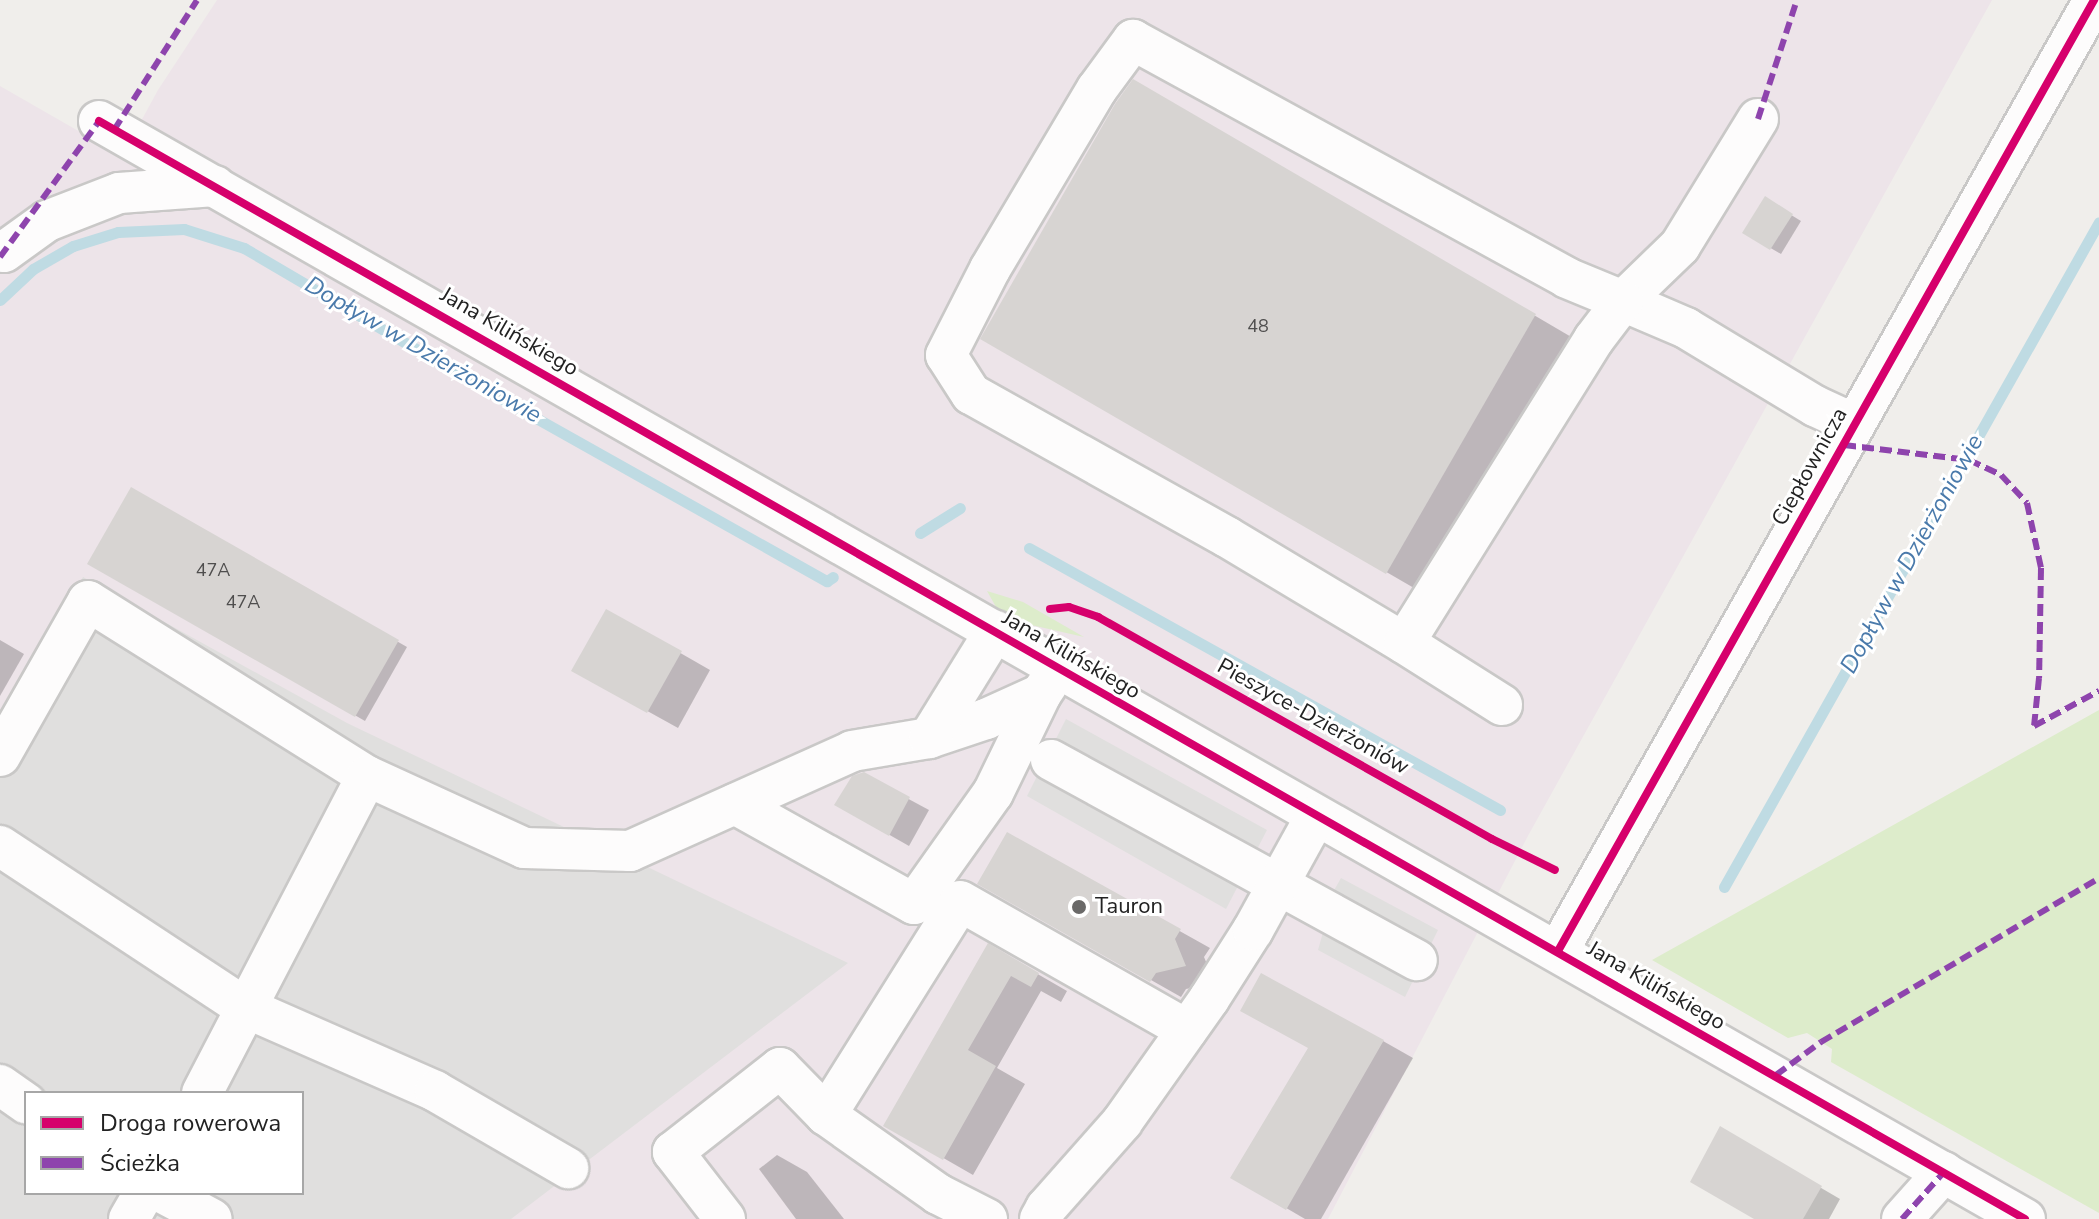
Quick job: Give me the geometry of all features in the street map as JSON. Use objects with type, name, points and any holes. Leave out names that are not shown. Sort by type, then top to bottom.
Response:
[{"type":"street","name":"Ciepłownicza","points":[[1558,951],[2094,0]]},
{"type":"street","points":[[1502,705],[1227,537],[971,394],[946,355],[990,269],[1097,89],[1133,40],[1567,278],[1686,328],[1815,406],[1854,424]]},
{"type":"street","points":[[1404,643],[1594,339],[1623,301],[1680,246],[1758,119]]},
{"type":"street","name":"Jana Kilińskiego","points":[[99,121],[995,631],[1050,681],[1316,816],[2025,1219]]},
{"type":"street","points":[[2,251],[47,221],[119,193],[215,186]]},
{"type":"street","points":[[0,756],[88,601],[367,776],[524,848],[630,851],[852,751],[929,738],[986,719],[1050,681]]},
{"type":"street","points":[[929,738],[995,631]]},
{"type":"street","points":[[735,804],[914,904],[993,793],[1050,681]]},
{"type":"street","points":[[1051,760],[1417,960]]},
{"type":"street","points":[[203,1091],[244,1007],[367,776]]},
{"type":"street","points":[[1040,1219],[1122,1122],[1187,1030],[1279,885],[1316,816]]},
{"type":"street","points":[[0,846],[244,1007],[435,1091],[568,1168]]},
{"type":"street","points":[[826,1115],[960,901],[1187,1030]]},
{"type":"street","points":[[725,1219],[673,1152],[780,1068],[826,1115],[938,1194],[987,1219]]},
{"type":"street","points":[[0,1085],[24,1102]]},
{"type":"street","points":[[1902,1219],[1944,1172]]},
{"type":"street","points":[[129,1219],[143,1195]]},
{"type":"street","points":[[167,1195],[212,1219]]},
{"type":"shaded area","points":[[217,0],[1992,0],[1529,834],[1328,1219],[0,1219],[0,86],[122,156],[158,90]]},
{"type":"shaded area","points":[[83,577],[347,723],[848,963],[511,1219],[0,1219],[0,727]]},
{"type":"shaded area","points":[[1066,719],[1267,830],[1226,909],[1027,796]]},
{"type":"shaded area","points":[[1341,878],[1438,930],[1405,997],[1318,950],[1324,929],[1315,924]]},
{"type":"green space","points":[[987,591],[1023,602],[1084,637],[1018,622],[996,607]]},
{"type":"green space","points":[[2099,710],[2099,1213],[1831,1062],[1832,1049],[1807,1033],[1788,1038],[1652,960]]},
{"type":"building","points":[[1133,79],[1536,314],[1386,574],[980,339],[1115,104]]},
{"type":"building","points":[[1765,196],[1793,214],[1770,250],[1742,233]]},
{"type":"building","points":[[131,487],[399,640],[355,717],[87,564]]},
{"type":"building","points":[[606,609],[682,651],[647,713],[571,671]]},
{"type":"building","points":[[864,772],[910,797],[889,836],[834,805],[852,776]]},
{"type":"building","name":"Tauron","points":[[1007,832],[1181,929],[1175,939],[1186,966],[1156,973],[1150,982],[977,884]]},
{"type":"building","points":[[988,943],[1039,973],[1031,987],[1011,976],[968,1050],[996,1066],[943,1160],[883,1126]]},
{"type":"building","points":[[1261,973],[1384,1040],[1286,1210],[1230,1178],[1308,1048],[1240,1011]]},
{"type":"building","points":[[1720,1126],[1822,1186],[1803,1219],[1754,1219],[1690,1182]]},
{"type":"waterway","name":"Dopływ w Dzierżoniowie","points":[[1724,887],[2099,222]]},
{"type":"waterway","name":"Dopływ w Dzierżoniowie","points":[[0,300],[33,269],[73,246],[118,232],[184,229],[244,248],[486,390],[827,581],[833,577]]},
{"type":"waterway","name":"Dopływ w Dzierżoniowie","points":[[920,533],[960,508]]},
{"type":"waterway","name":"Dopływ w Dzierżoniowie","points":[[1029,548],[1500,810]]},
{"type":"marked path","points":[[114,130],[197,0]]},
{"type":"marked path","points":[[1758,119],[1797,0]]},
{"type":"marked path","points":[[0,257],[99,121]]},
{"type":"marked path","points":[[1844,445],[1969,460],[2001,475],[2027,503],[2041,568],[2039,678],[2034,726],[2099,691]]},
{"type":"marked path","points":[[1776,1075],[1821,1042],[2099,878]]},
{"type":"marked path","points":[[1902,1219],[1944,1172]]},
{"type":"cycle path","points":[[1558,951],[2094,0]]},
{"type":"cycle path","points":[[99,121],[2025,1219]]},
{"type":"cycle path","name":"Pieszyce-Dzierżoniów","points":[[1050,609],[1069,607],[1098,617],[1492,839],[1555,870]]},
{"type":"place","name":"Tauron","points":[[1079,907]]}]
